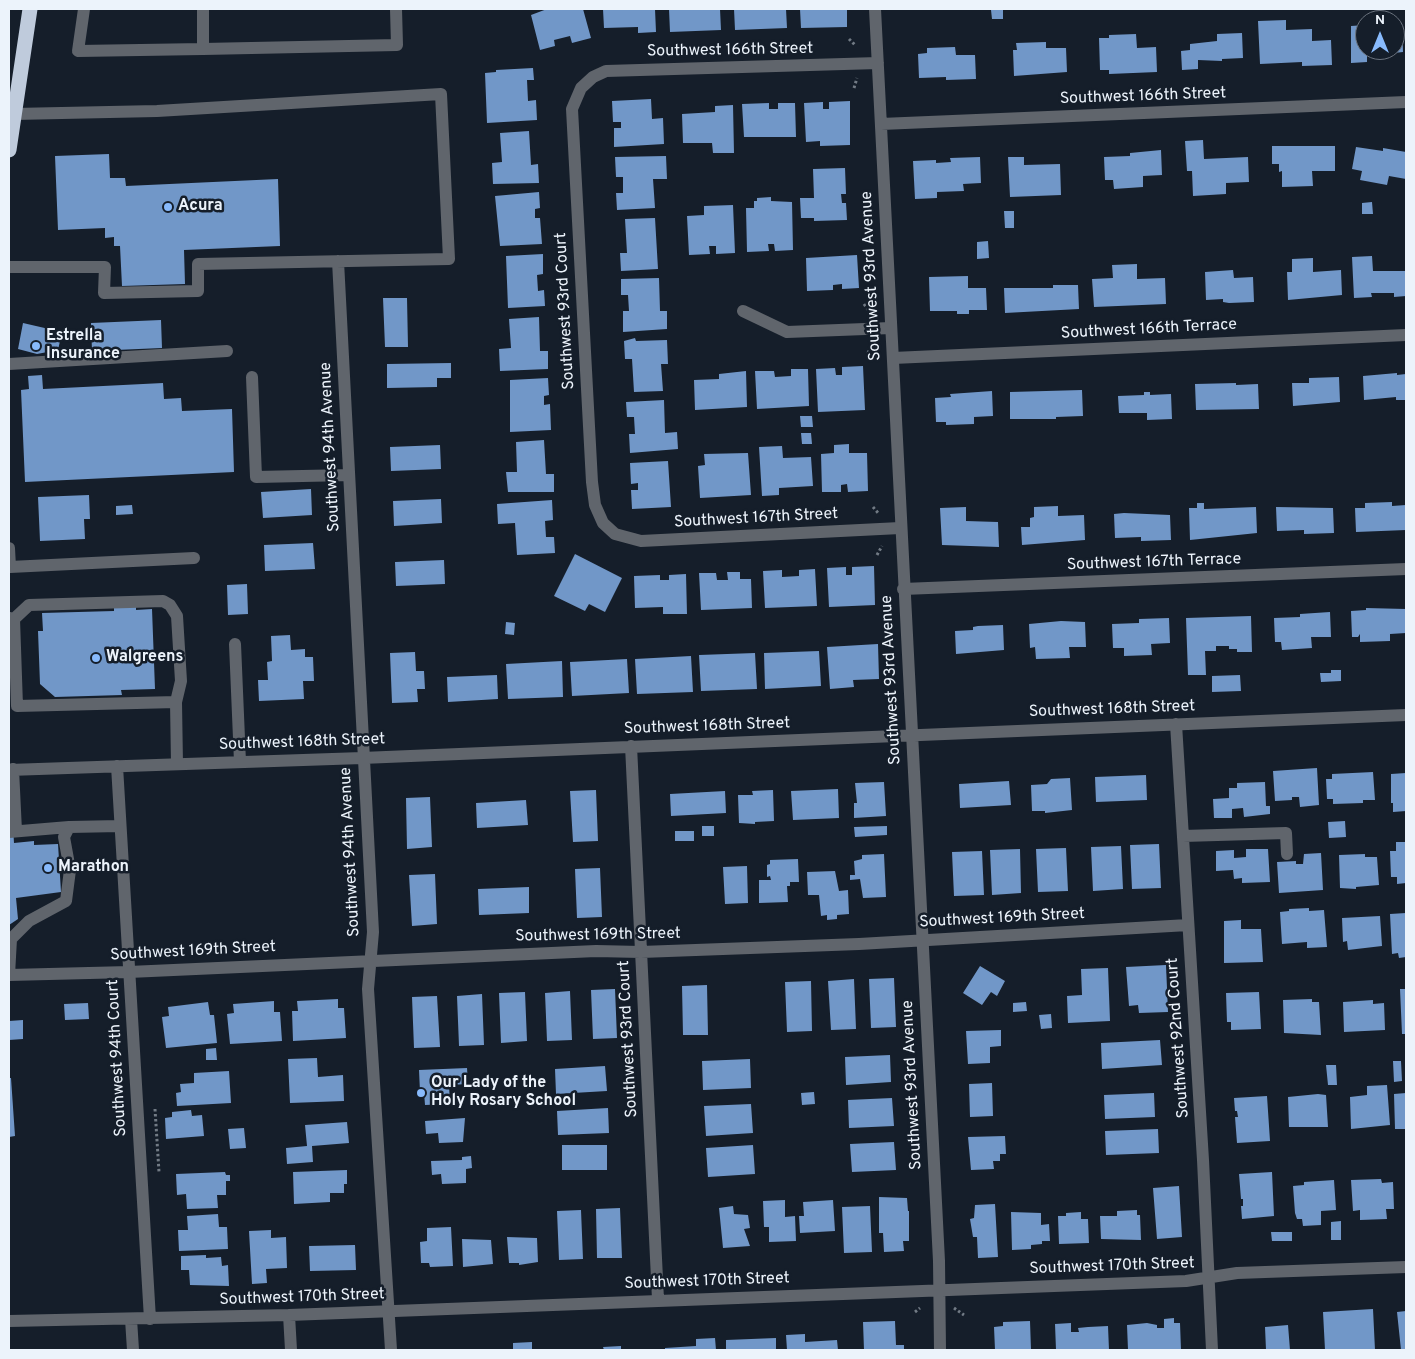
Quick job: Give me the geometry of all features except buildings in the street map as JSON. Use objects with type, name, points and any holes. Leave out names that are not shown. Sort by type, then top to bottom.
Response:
[{"type":"highway","points":[[9,150],[28,11]]},
{"type":"street","points":[[84,9],[78,51],[398,44],[396,9]]},
{"type":"street","points":[[203,9],[203,49]]},
{"type":"street","name":"Southwest 93rd Avenue","points":[[875,9],[892,328],[940,1350]]},
{"type":"street","name":"Southwest 166th Street","points":[[587,82],[606,71],[612,70],[878,63]]},
{"type":"street","name":"Southwest 93rd Court","points":[[587,82],[577,95],[572,110],[592,482],[598,515],[615,534]]},
{"type":"street","points":[[9,267],[105,267],[104,294],[198,291],[198,264],[449,259],[441,94],[157,111],[14,114]]},
{"type":"street","name":"Southwest 166th Street","points":[[881,124],[1406,102]]},
{"type":"street","name":"Southwest 94th Avenue","points":[[338,261],[362,758],[373,932],[369,999],[391,1350]]},
{"type":"street","points":[[743,311],[787,332],[892,328]]},
{"type":"street","name":"Southwest 166th Terrace","points":[[893,358],[1406,335]]},
{"type":"street","points":[[9,364],[227,351]]},
{"type":"street","points":[[252,377],[256,477],[348,475]]},
{"type":"street","name":"Southwest 167th Street","points":[[615,534],[641,541],[900,528]]},
{"type":"street","points":[[9,548],[10,567],[194,558]]},
{"type":"street","name":"Southwest 167th Terrace","points":[[904,589],[1406,569]]},
{"type":"street","points":[[176,702],[17,706],[11,618],[29,605],[163,601],[170,605],[177,616],[181,680],[176,702],[177,764]]},
{"type":"street","points":[[235,644],[240,762]]},
{"type":"street","name":"Southwest 168th Street","points":[[11,769],[362,758],[1406,715]]},
{"type":"street","name":"Southwest 92nd Court","points":[[1176,724],[1212,1350]]},
{"type":"street","name":"Southwest 93rd Court","points":[[631,746],[658,1300]]},
{"type":"street","name":"Southwest 94th Court","points":[[117,766],[150,1319]]},
{"type":"street","points":[[11,769],[12,832],[69,827],[120,826]]},
{"type":"street","points":[[9,975],[10,938],[29,921],[66,901],[70,870],[64,837],[69,827]]},
{"type":"street","points":[[1183,836],[1286,833],[1287,854]]},
{"type":"street","name":"Southwest 169th Street","points":[[9,975],[129,972],[596,951],[641,952],[921,940],[1188,925]]},
{"type":"street","name":"Southwest 170th Street","points":[[9,1321],[289,1315],[938,1290],[1209,1278],[1237,1273],[1406,1267]]},
{"type":"street","points":[[289,1315],[291,1350]]},
{"type":"street","points":[[131,1319],[133,1350]]},
{"type":"path","points":[[849,39],[856,46]]},
{"type":"path","points":[[854,88],[857,78]]},
{"type":"path","points":[[864,304],[869,311]]},
{"type":"path","points":[[868,353],[870,345]]},
{"type":"path","points":[[873,507],[879,514]]},
{"type":"path","points":[[877,555],[882,546]]},
{"type":"path","points":[[155,1109],[160,1172]]},
{"type":"path","points":[[954,1307],[964,1314]]},
{"type":"path","points":[[915,1312],[920,1308]]},
{"type":"place","name":"Acura","points":[[168,207]]},
{"type":"place","name":"Estrella Insurance","points":[[36,346]]},
{"type":"place","name":"Walgreens","points":[[96,658]]},
{"type":"place","name":"Marathon","points":[[48,868]]},
{"type":"place","name":"Our Lady of the Holy Rosary School","points":[[421,1093]]}]
